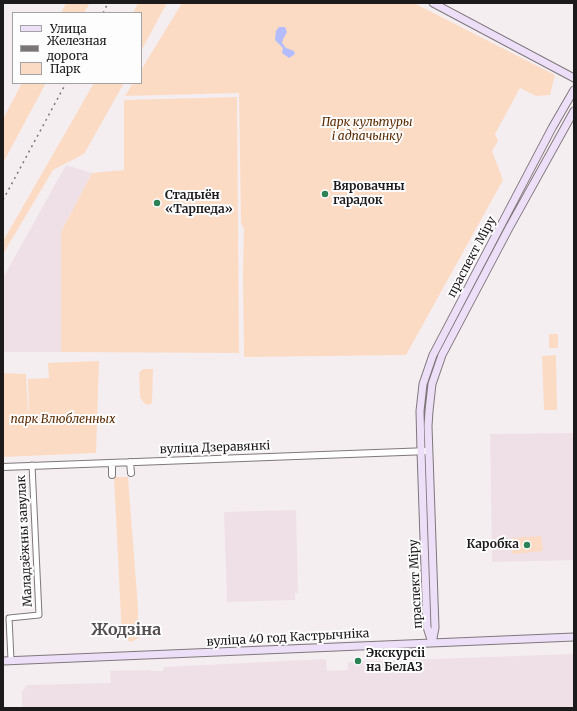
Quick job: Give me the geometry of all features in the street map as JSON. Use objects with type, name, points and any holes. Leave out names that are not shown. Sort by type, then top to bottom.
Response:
[{"type":"main road","points":[[433,3],[574,78]]},
{"type":"main road","name":"праспект Міру","points":[[432,643],[427,628],[420,411],[423,384],[433,355],[574,90]]},
{"type":"main road","name":"праспект Міру","points":[[432,643],[435,628],[429,411],[432,384],[442,355],[574,111]]},
{"type":"main road","points":[[503,221],[512,224]]},
{"type":"main road","points":[[426,596],[434,596]]},
{"type":"main road","name":"вуліца 40 год Кастрычніка","points":[[3,661],[574,637]]},
{"type":"street","name":"вуліца Дзеравянкі","points":[[3,467],[429,451]]},
{"type":"street","points":[[130,462],[131,473]]},
{"type":"street","points":[[112,463],[112,475]]},
{"type":"street","name":"Маладзёжны завулак","points":[[11,660],[9,618],[39,615],[32,465]]},
{"type":"shaded area","points":[[66,165],[92,173],[61,232],[61,352],[3,352],[3,278]]},
{"type":"shaded area","points":[[574,433],[574,560],[492,562],[490,434]]},
{"type":"shaded area","points":[[296,510],[298,593],[295,593],[295,600],[227,602],[224,512]]},
{"type":"shaded area","points":[[574,654],[574,708],[22,708],[22,692],[27,685],[111,683],[110,671],[163,671],[164,667],[326,659],[327,671],[348,670],[348,662]]},
{"type":"green space","points":[[66,3],[90,3],[85,12],[62,12]]},
{"type":"green space","points":[[138,3],[167,3],[142,49],[142,12],[134,12]]},
{"type":"green space","name":"Парк культуры і адпачынку","points":[[182,3],[414,3],[555,75],[550,95],[536,96],[520,88],[495,134],[498,141],[492,151],[503,180],[406,355],[244,357],[244,229],[241,223],[239,93],[125,96],[132,84],[142,84],[142,68]]},
{"type":"green space","points":[[21,84],[45,84],[3,163],[3,119]]},
{"type":"green space","points":[[93,84],[123,84],[84,154],[53,170],[3,254],[3,241]]},
{"type":"green space","name":"Стадыён «Тарпеда»","points":[[237,97],[239,353],[61,352],[61,232],[92,173],[124,170],[124,100]]},
{"type":"green space","points":[[549,334],[558,334],[558,348],[549,348]]},
{"type":"green space","points":[[556,355],[557,410],[544,410],[542,356]]},
{"type":"green space","name":"парк Влюбленных","points":[[99,361],[96,453],[3,457],[3,373],[26,374],[29,410],[28,379],[49,378],[48,363]]},
{"type":"green space","points":[[143,369],[153,369],[152,403],[148,405],[144,403],[140,397],[139,373]]},
{"type":"green space","points":[[114,477],[128,477],[138,623],[142,636],[131,642],[122,638]]},
{"type":"green space","name":"Каробка","points":[[541,536],[543,551],[512,554],[511,538]]},
{"type":"water","points":[[279,27],[285,27],[287,32],[282,43],[286,48],[294,51],[295,54],[289,58],[282,53],[283,48],[275,40],[276,31]]},
{"type":"railway","points":[[104,12],[108,3]]},
{"type":"railway","points":[[3,200],[65,84]]},
{"type":"place","name":"Вяровачны гарадок","points":[[325,194]]},
{"type":"place","name":"Стадыён «Тарпеда»","points":[[157,203]]},
{"type":"place","name":"Каробка","points":[[527,545]]},
{"type":"place","name":"Экскурсіі на БелАЗ","points":[[358,661]]},
{"type":"district","name":"Жодзіна","points":[[126,630]]}]
